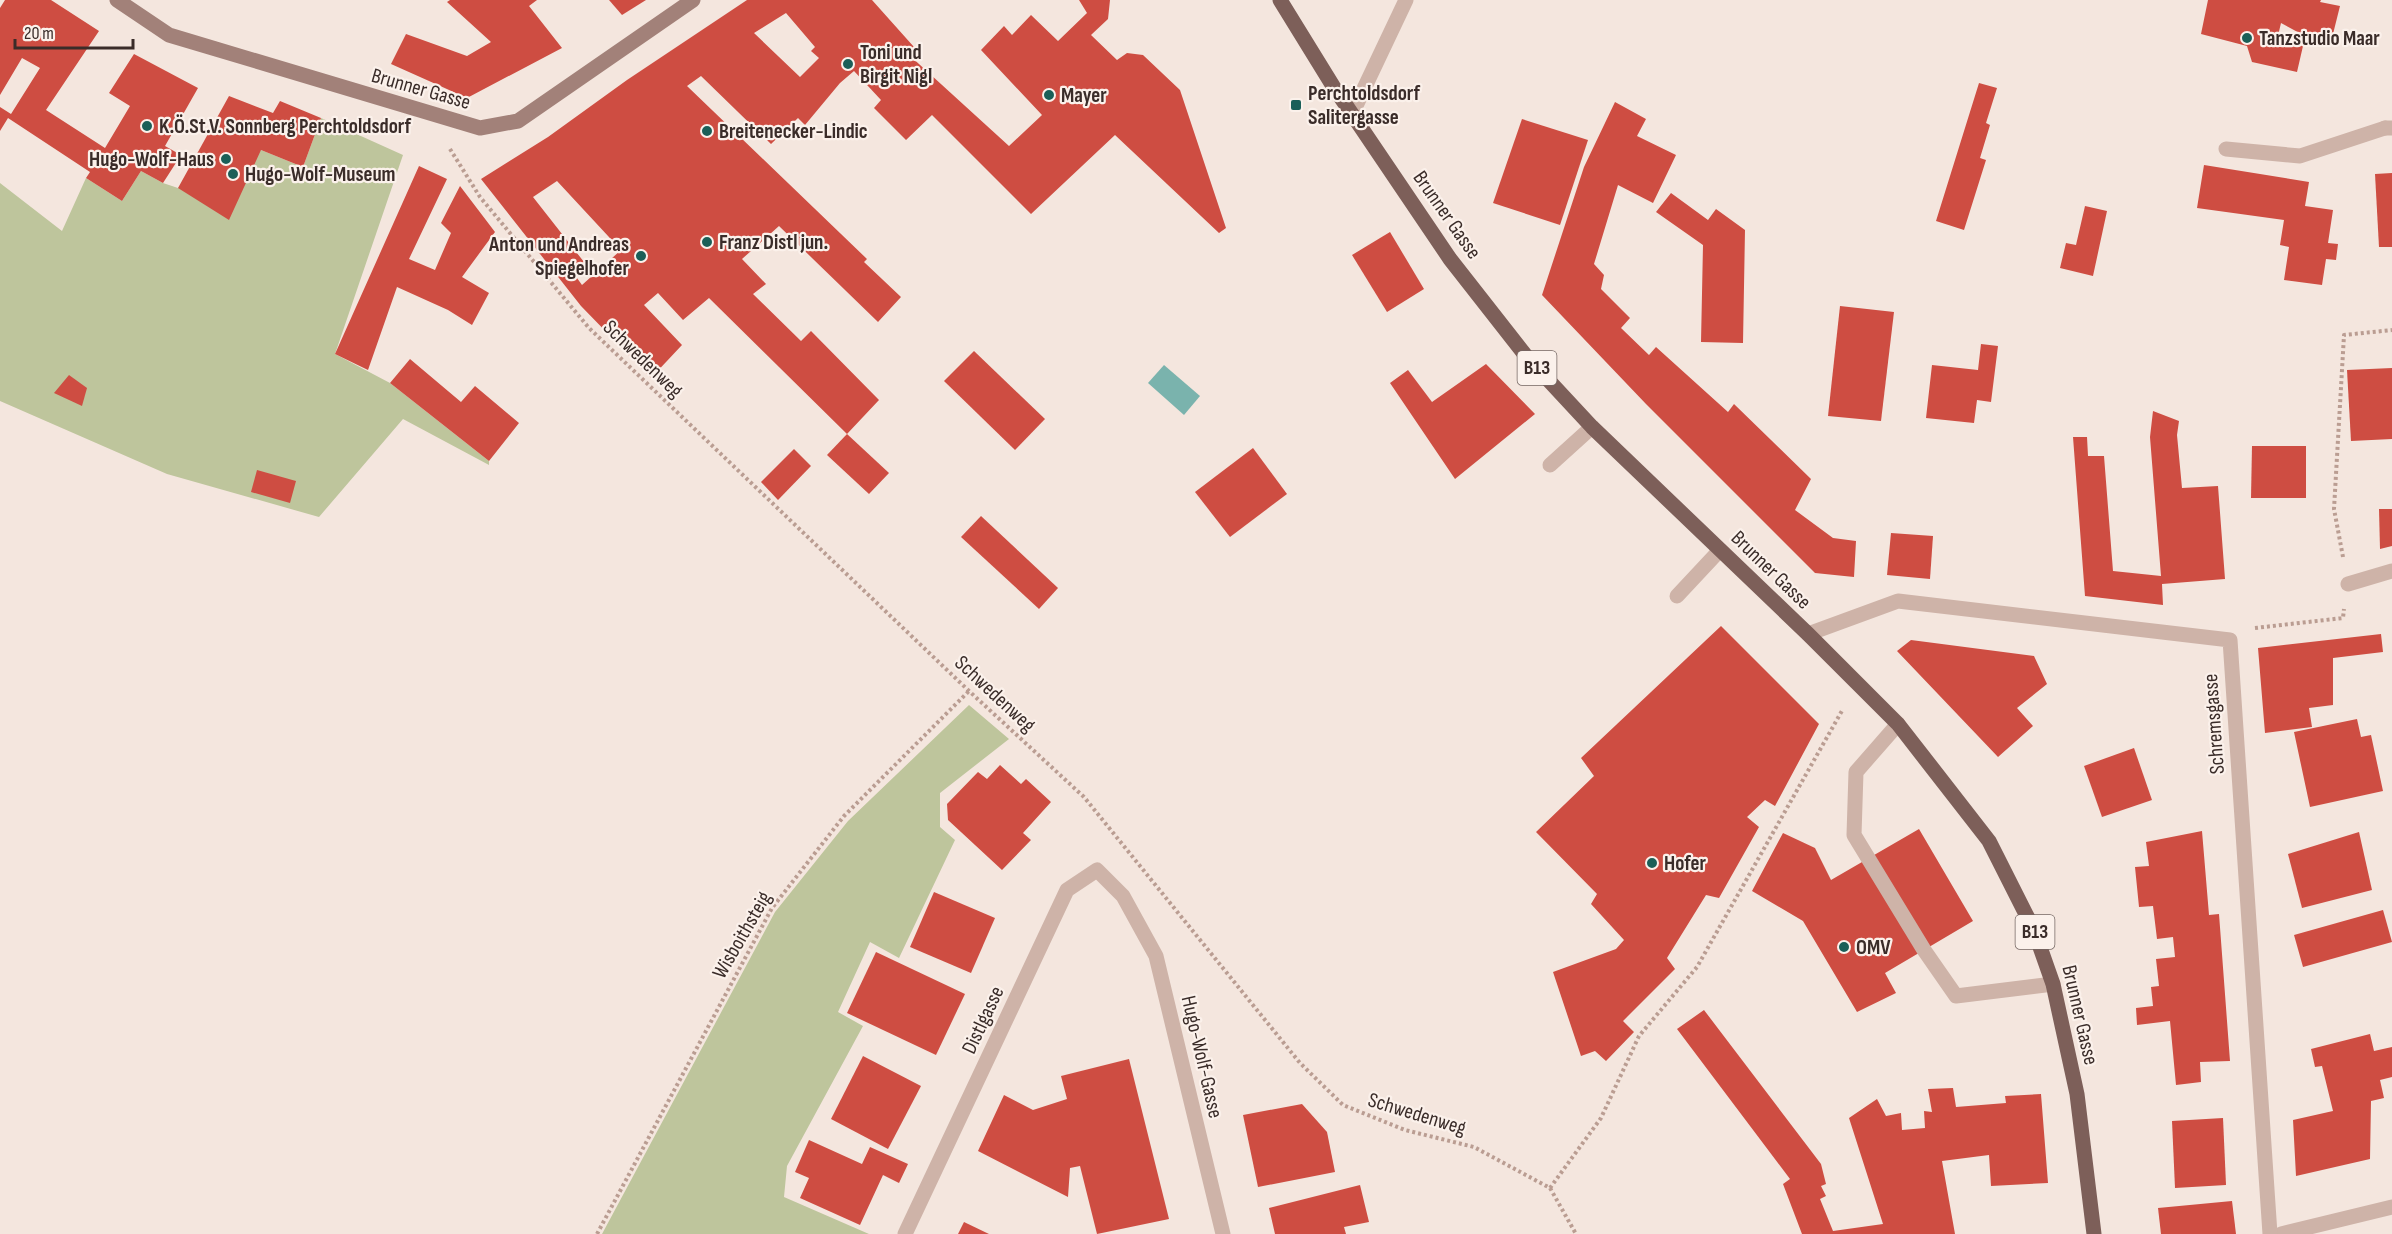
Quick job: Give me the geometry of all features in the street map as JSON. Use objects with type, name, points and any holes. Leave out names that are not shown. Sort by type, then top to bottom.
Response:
[{"type":"main road","name":"Brunner Gasse","points":[[117,0],[169,34],[480,128],[518,121],[693,0]]},
{"type":"main road","name":"Brunner Gasse","points":[[1280,0],[1352,114],[1450,259],[1526,356],[1592,427],[1808,634],[1898,724],[1989,841],[2034,930],[2053,984],[2077,1094],[2094,1234]]},
{"type":"street","points":[[1352,114],[1406,0]]},
{"type":"street","points":[[2226,149],[2300,156],[2389,128]]},
{"type":"street","points":[[1550,465],[1592,427]]},
{"type":"street","points":[[1677,596],[1720,550]]},
{"type":"street","points":[[2348,584],[2392,571]]},
{"type":"street","points":[[1808,634],[1898,601],[2230,640]]},
{"type":"street","name":"Schremsgasse","points":[[2230,640],[2270,1234]]},
{"type":"street","points":[[1898,724],[1856,772],[1854,835],[1924,950],[1956,996],[2053,984]]},
{"type":"street","name":"Distlgasse","points":[[905,1234],[1068,891],[1097,870],[1123,896]]},
{"type":"street","name":"Hugo-Wolf-Gasse","points":[[1123,896],[1156,956],[1222,1234]]},
{"type":"street","points":[[2281,1234],[2392,1207]]},
{"type":"path","name":"Schwedenweg","points":[[428,113],[480,197],[589,328],[969,692],[1084,797],[1300,1063],[1343,1105],[1405,1130],[1473,1147],[1551,1188]]},
{"type":"path","points":[[2230,640],[2255,628],[2343,618],[2348,584],[2334,509],[2344,335],[2392,330]]},
{"type":"path","points":[[1576,1234],[1551,1188],[1601,1118],[1639,1036],[1697,967],[1857,683]]},
{"type":"path","name":"Wisboithsteig","points":[[597,1234],[772,908],[844,816],[969,692]]},
{"type":"green space","points":[[321,118],[403,155],[335,354],[390,383],[489,461],[489,465],[403,419],[319,517],[167,474],[0,401],[0,183],[62,231],[86,178],[122,201],[141,171],[178,188],[261,150],[303,167]]},
{"type":"green space","points":[[969,705],[1009,739],[940,793],[940,827],[955,840],[899,958],[870,942],[838,1012],[863,1026],[787,1166],[784,1197],[869,1234],[602,1234],[775,912],[848,821]]},
{"type":"water","points":[[1164,365],[1200,396],[1184,415],[1148,383]]},
{"type":"building","points":[[5,0],[51,0],[99,31],[46,110],[105,148],[130,106],[109,93],[134,54],[198,88],[165,146],[181,155],[163,183],[141,171],[122,201],[86,178],[90,172],[8,118],[0,131],[0,107],[11,114],[40,68],[22,58],[0,95],[0,8]]},
{"type":"building","points":[[450,0],[537,0],[529,6],[562,48],[467,98],[391,64],[406,34],[467,56],[491,42],[447,2]]},
{"type":"building","points":[[609,0],[646,0],[622,15]]},
{"type":"building","points":[[747,0],[872,0],[914,47],[908,54],[1009,146],[1042,115],[981,50],[1004,26],[1012,35],[1031,15],[1058,41],[1087,13],[1079,0],[1110,0],[1108,19],[1091,35],[1117,60],[1127,53],[1143,55],[1180,90],[1226,228],[1219,233],[1115,135],[1031,214],[932,115],[906,140],[874,108],[881,100],[854,71],[840,83],[805,125],[798,118],[771,144],[701,76],[687,86],[867,259],[864,262],[901,297],[878,322],[779,226],[742,259],[766,284],[753,294],[801,341],[811,331],[879,400],[847,434],[709,298],[683,320],[658,293],[644,305],[682,345],[651,378],[581,306],[481,179],[548,137],[627,80]],"holes":[[[786,13],[815,47],[811,51],[819,58],[800,77],[754,33]],[[557,181],[621,250],[582,285],[572,271],[584,262],[533,197]]]},
{"type":"building","name":"Tanzstudio Maar","points":[[2208,0],[2321,0],[2320,2],[2340,6],[2331,42],[2305,36],[2281,23],[2277,40],[2303,46],[2297,72],[2252,62],[2247,46],[2201,34]]},
{"type":"building","points":[[1979,83],[1997,88],[1986,123],[1990,125],[1980,158],[1986,160],[1964,230],[1936,221]]},
{"type":"building","name":"Hugo-Wolf-Haus","points":[[229,96],[273,113],[280,101],[321,118],[303,167],[261,150],[229,220],[178,188]]},
{"type":"building","points":[[1615,102],[1646,119],[1637,136],[1676,155],[1653,203],[1618,185],[1594,264],[1604,275],[1601,289],[1630,318],[1621,328],[1649,355],[1656,347],[1728,412],[1734,404],[1811,479],[1795,510],[1833,538],[1856,541],[1854,577],[1815,573],[1646,404],[1542,295],[1584,167]]},
{"type":"building","points":[[1522,119],[1588,140],[1560,225],[1493,203]]},
{"type":"building","points":[[2204,165],[2309,182],[2305,206],[2333,210],[2328,243],[2338,244],[2336,260],[2326,259],[2322,285],[2284,280],[2289,247],[2280,245],[2284,220],[2197,208]]},
{"type":"building","points":[[419,166],[447,179],[409,259],[435,270],[451,233],[441,223],[460,186],[495,232],[462,277],[489,293],[472,325],[448,310],[397,287],[368,370],[335,354]]},
{"type":"building","points":[[2392,173],[2392,247],[2379,247],[2375,174]]},
{"type":"building","points":[[1671,193],[1708,220],[1716,209],[1745,230],[1743,343],[1701,342],[1703,245],[1656,212]]},
{"type":"building","points":[[2085,206],[2107,211],[2093,276],[2060,268],[2066,243],[2076,245]]},
{"type":"building","points":[[1390,232],[1424,289],[1387,312],[1352,255]]},
{"type":"building","points":[[1840,306],[1894,312],[1881,421],[1828,416]]},
{"type":"building","points":[[1981,344],[1998,346],[1991,402],[1977,400],[1974,423],[1926,418],[1932,365],[1978,370]]},
{"type":"building","points":[[974,351],[1045,419],[1015,450],[944,381]]},
{"type":"building","points":[[410,359],[461,402],[475,386],[519,423],[489,461],[390,383]]},
{"type":"building","points":[[1486,364],[1535,414],[1455,479],[1390,383],[1408,370],[1432,402]]},
{"type":"building","points":[[2392,368],[2392,439],[2351,441],[2347,370]]},
{"type":"building","points":[[69,375],[87,388],[82,406],[54,393]]},
{"type":"building","points":[[2153,411],[2179,421],[2177,435],[2182,488],[2218,486],[2225,579],[2162,584],[2163,605],[2085,596],[2073,437],[2087,437],[2088,456],[2104,456],[2113,571],[2161,576],[2150,437]]},
{"type":"building","points":[[847,434],[889,473],[869,494],[827,455]]},
{"type":"building","points":[[2252,446],[2306,446],[2306,498],[2251,498]]},
{"type":"building","points":[[1253,448],[1287,494],[1230,537],[1195,492]]},
{"type":"building","points":[[794,449],[811,466],[778,500],[761,482]]},
{"type":"building","points":[[257,470],[296,481],[290,503],[251,492]]},
{"type":"building","points":[[2379,509],[2392,509],[2392,546],[2380,549]]},
{"type":"building","points":[[981,516],[1058,588],[1039,609],[961,537]]},
{"type":"building","points":[[1891,533],[1933,536],[1930,579],[1887,575]]},
{"type":"building","name":"Hofer","points":[[1721,626],[1819,724],[1775,806],[1765,800],[1747,817],[1759,827],[1719,898],[1706,895],[1667,958],[1675,969],[1623,1021],[1634,1032],[1606,1061],[1595,1051],[1581,1056],[1553,972],[1616,949],[1624,940],[1591,904],[1597,894],[1536,832],[1594,776],[1581,758]]},
{"type":"building","points":[[2381,634],[2383,652],[2333,658],[2333,705],[2309,708],[2312,727],[2265,733],[2258,648]]},
{"type":"building","points":[[1911,640],[2034,656],[2047,684],[2017,708],[2033,726],[1998,757],[1897,651]]},
{"type":"building","points":[[2357,719],[2361,737],[2371,735],[2383,791],[2310,807],[2294,732]]},
{"type":"building","points":[[2134,748],[2152,800],[2102,817],[2084,766]]},
{"type":"building","points":[[1000,765],[1021,784],[1026,779],[1051,802],[1023,833],[1031,840],[1002,870],[948,820],[947,804],[978,772],[987,779]]},
{"type":"building","points":[[1919,829],[1973,921],[1885,973],[1896,993],[1857,1012],[1803,921],[1752,891],[1783,833],[1815,848],[1831,880]]},
{"type":"building","points":[[2202,831],[2209,915],[2219,914],[2230,1061],[2200,1062],[2201,1082],[2176,1085],[2170,1021],[2137,1025],[2136,1008],[2153,1006],[2151,987],[2159,986],[2156,959],[2175,957],[2173,937],[2157,939],[2153,906],[2139,907],[2135,867],[2149,866],[2146,842]]},
{"type":"building","points":[[2359,832],[2372,890],[2302,908],[2288,854]]},
{"type":"building","points":[[934,892],[995,918],[971,973],[910,947]]},
{"type":"building","points":[[2383,910],[2392,942],[2303,967],[2294,935]]},
{"type":"building","points":[[876,952],[965,994],[936,1055],[847,1013]]},
{"type":"building","points":[[1704,1010],[1821,1164],[1826,1184],[1821,1186],[1826,1196],[1820,1199],[1833,1231],[1883,1224],[1849,1118],[1877,1099],[1886,1116],[1901,1113],[1902,1130],[1925,1128],[1924,1111],[1932,1112],[1928,1089],[1953,1088],[1956,1107],[2006,1103],[2005,1096],[2041,1094],[2048,1183],[1991,1186],[1989,1155],[1942,1161],[1955,1234],[1802,1234],[1783,1184],[1790,1179],[1677,1029]]},
{"type":"building","points":[[2370,1034],[2374,1051],[2392,1047],[2392,1077],[2380,1080],[2384,1098],[2371,1101],[2370,1159],[2296,1176],[2293,1120],[2333,1111],[2322,1066],[2315,1067],[2311,1049]]},
{"type":"building","points":[[863,1056],[921,1086],[888,1149],[831,1119]]},
{"type":"building","points":[[1129,1059],[1169,1219],[1097,1234],[1080,1166],[1070,1168],[1068,1197],[978,1151],[1004,1095],[1033,1110],[1067,1099],[1061,1076]]},
{"type":"building","points":[[1302,1104],[1327,1132],[1335,1172],[1258,1187],[1243,1115]]},
{"type":"building","points":[[2223,1118],[2226,1185],[2175,1188],[2172,1121]]},
{"type":"building","points":[[809,1140],[862,1164],[870,1147],[908,1164],[899,1183],[883,1175],[860,1225],[800,1198],[809,1178],[795,1172]]},
{"type":"building","points":[[1360,1185],[1369,1222],[1344,1227],[1346,1234],[1275,1234],[1269,1208]]},
{"type":"building","points":[[2232,1201],[2236,1234],[2161,1234],[2158,1208]]},
{"type":"building","points":[[964,1222],[989,1234],[958,1234]]},
{"type":"place","name":"Tanzstudio Maar","points":[[2247,38]]},
{"type":"place","name":"Toni und Birgit Nigl","points":[[848,64]]},
{"type":"place","name":"Mayer","points":[[1049,95]]},
{"type":"place","name":"Perchtoldsdorf Salitergasse","points":[[1296,105]]},
{"type":"place","name":"K.Ö.St.V. Sonnberg Perchtoldsdorf","points":[[147,126]]},
{"type":"place","name":"Breitenecker-Lindic","points":[[707,131]]},
{"type":"place","name":"Hugo-Wolf-Haus","points":[[226,159]]},
{"type":"place","name":"Hugo-Wolf-Museum","points":[[233,174]]},
{"type":"place","name":"Franz Distl jun.","points":[[707,242]]},
{"type":"place","name":"Anton und Andreas Spiegelhofer","points":[[641,256]]},
{"type":"place","name":"Hofer","points":[[1652,863]]},
{"type":"place","name":"OMV","points":[[1844,947]]}]
